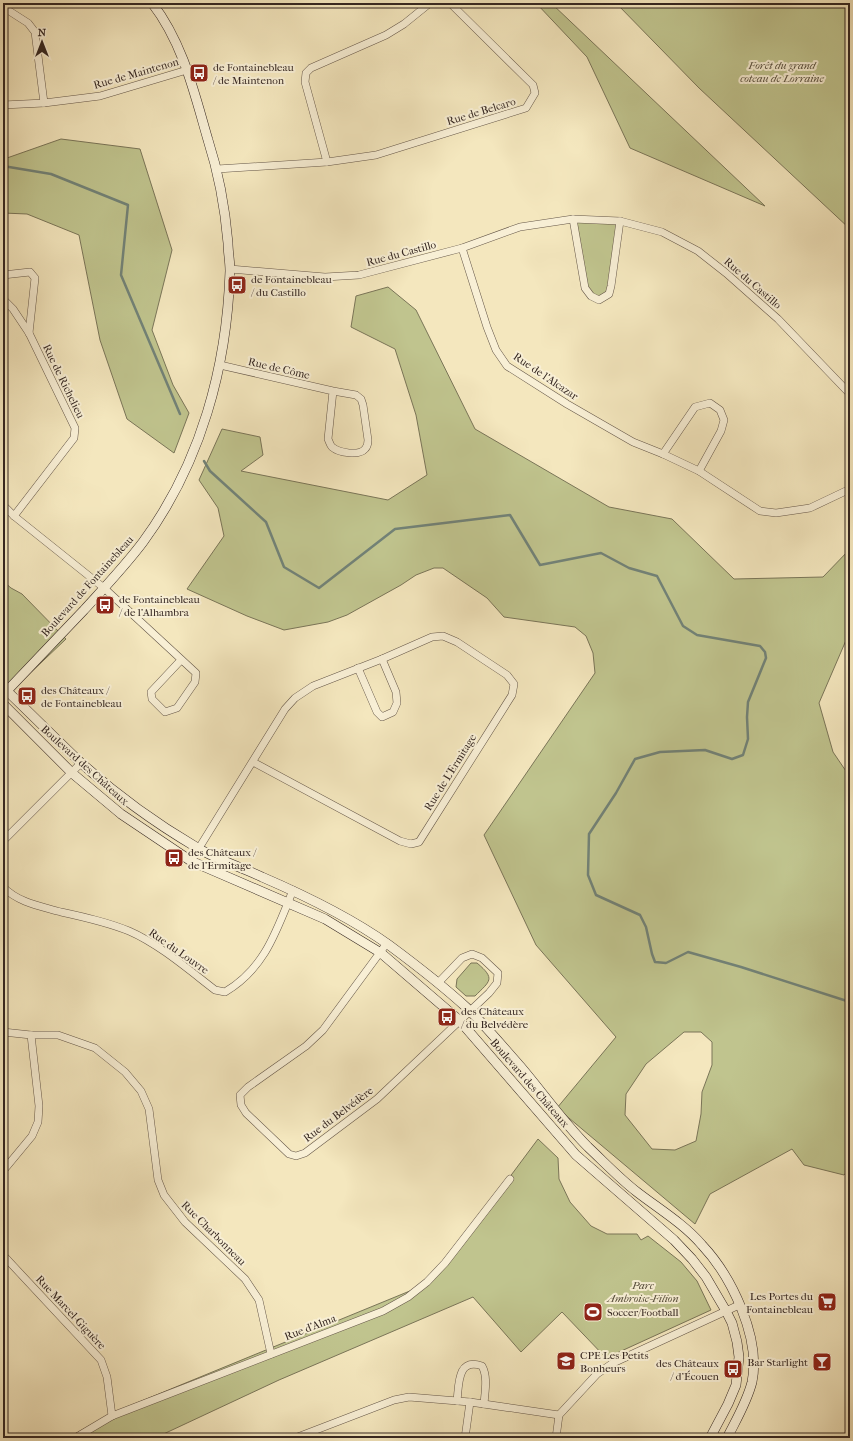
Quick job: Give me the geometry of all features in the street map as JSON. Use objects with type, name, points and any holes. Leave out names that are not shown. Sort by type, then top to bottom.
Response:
[{"type":"street","name":"Boulevard de Fontainebleau","points":[[5,694],[104,588],[142,543],[168,504],[192,456],[209,409],[220,365],[227,317],[230,269],[226,216],[217,169],[187,70],[174,37],[152,3]]},
{"type":"street","points":[[327,162],[305,82],[306,73],[311,68],[386,35],[404,24],[430,3]]},
{"type":"street","name":"Rue de Belcaro","points":[[217,169],[327,162],[376,155],[526,108],[535,93],[533,85],[450,3]]},
{"type":"street","points":[[3,7],[28,23],[36,32],[44,103]]},
{"type":"street","name":"Rue de Maintenon","points":[[3,106],[44,103],[100,96],[187,70]]},
{"type":"street","points":[[573,219],[585,288],[591,296],[599,300],[608,294],[611,286],[620,221]]},
{"type":"street","name":"Rue du Castillo","points":[[230,269],[325,277],[359,275],[462,248],[520,227],[573,219],[620,221],[662,232],[698,251],[721,268],[778,319],[850,394]]},
{"type":"street","name":"Rue de l'Alcazar","points":[[462,248],[487,327],[496,350],[507,366],[567,404],[633,442],[699,471],[760,511],[776,513],[810,508],[850,489]]},
{"type":"street","points":[[3,275],[30,272],[35,278],[29,333]]},
{"type":"street","name":"Rue de Richelieu","points":[[3,299],[13,309],[29,333],[75,428],[74,438],[14,516]]},
{"type":"street","name":"Rue de Côme","points":[[220,365],[356,395],[361,399],[363,405],[368,440],[368,445],[360,452],[341,451],[332,447],[330,444],[328,439],[333,391]]},
{"type":"street","points":[[663,454],[695,407],[710,403],[720,410],[724,420],[720,431],[699,471]]},
{"type":"street","points":[[3,505],[14,516],[104,588],[196,673],[194,682],[177,708],[165,712],[152,699],[151,692],[181,660]]},
{"type":"street","name":"Rue de L'Ermitage","points":[[191,861],[285,709],[296,698],[313,686],[382,659],[432,637],[443,636],[457,642],[508,676],[514,684],[512,695],[419,842],[411,844],[400,841],[253,762]]},
{"type":"street","points":[[358,668],[377,712],[382,717],[393,712],[397,703],[396,692],[382,659]]},
{"type":"street","name":"Boulevard des Châteaux","points":[[5,694],[81,763],[136,807],[198,849],[293,890],[344,917],[387,944],[438,983],[470,1010],[520,1066],[564,1122],[587,1146],[634,1190],[679,1224],[702,1244],[726,1278],[739,1305],[750,1334],[753,1356],[753,1371],[746,1399],[727,1438]]},
{"type":"street","name":"Boulevard des Châteaux","points":[[3,704],[72,772],[121,814],[191,861],[325,919],[381,953],[460,1020],[576,1155],[674,1240],[706,1277],[732,1323],[737,1342],[739,1357],[736,1385],[710,1438]]},
{"type":"street","points":[[3,841],[81,763]]},
{"type":"street","name":"Rue du Louvre","points":[[3,887],[10,894],[27,903],[108,923],[130,932],[149,941],[215,990],[225,992],[238,984],[255,967],[271,943],[293,890]]},
{"type":"street","name":"Rue du Belvédère","points":[[387,944],[323,1030],[306,1046],[248,1087],[240,1095],[241,1105],[246,1113],[289,1154],[296,1156],[305,1153],[377,1099],[470,1010]]},
{"type":"street","points":[[438,983],[462,958],[472,954],[482,958],[498,973],[497,983],[489,993],[470,1010]]},
{"type":"street","name":"Rue Charbonneau","points":[[3,1032],[31,1035],[58,1035],[95,1048],[125,1072],[141,1091],[149,1109],[158,1180],[164,1195],[185,1222],[245,1279],[259,1300],[271,1354]]},
{"type":"street","points":[[3,1171],[32,1136],[38,1122],[39,1106],[31,1035]]},
{"type":"street","name":"Rue d'Alma","points":[[75,1438],[112,1416],[383,1311],[408,1297],[427,1282],[445,1262],[510,1179]]},
{"type":"street","name":"Rue Marcel-Giguère","points":[[3,1255],[101,1360],[107,1377],[112,1416]]},
{"type":"street","points":[[556,1438],[559,1415],[597,1374],[613,1363],[739,1305]]},
{"type":"street","points":[[457,1401],[460,1373],[469,1365],[476,1364],[482,1366],[485,1371],[486,1378],[484,1404]]},
{"type":"street","points":[[295,1438],[308,1436],[394,1400],[409,1397],[470,1402],[559,1415]]},
{"type":"street","points":[[465,1438],[470,1402]]},
{"type":"green space","points":[[536,3],[551,3],[765,206],[630,148],[587,57]]},
{"type":"green space","name":"Forêt du grand coteau de Lorraine","points":[[616,3],[850,3],[850,229],[699,88]]},
{"type":"green space","points":[[61,139],[140,149],[172,250],[152,330],[173,385],[189,413],[174,453],[127,419],[100,340],[79,235],[27,214],[3,213],[3,158],[7,158]]},
{"type":"green space","points":[[573,219],[620,221],[611,286],[599,300],[585,288]]},
{"type":"green space","points":[[388,287],[416,310],[475,429],[609,507],[672,519],[734,579],[823,577],[850,549],[850,631],[819,703],[833,752],[850,777],[850,1168],[844,1175],[804,1165],[792,1149],[710,1194],[695,1224],[557,1108],[616,1037],[536,945],[484,835],[595,673],[593,653],[586,636],[575,627],[504,617],[487,598],[443,568],[434,568],[416,575],[347,615],[328,622],[284,630],[247,616],[187,589],[224,536],[218,508],[199,480],[222,429],[260,437],[263,455],[241,471],[388,500],[427,475],[416,415],[395,349],[351,327],[356,296]],"holes":[[[684,1032],[701,1032],[712,1042],[712,1065],[702,1092],[701,1114],[696,1141],[675,1150],[652,1149],[625,1115],[626,1094],[646,1064]]]},
{"type":"green space","points":[[3,581],[11,588],[22,594],[66,639],[3,699]]},
{"type":"green space","points":[[471,963],[477,963],[483,968],[489,977],[489,980],[475,996],[466,996],[456,987],[457,979]]},
{"type":"green space","name":"Parc Ambroise-Filion","points":[[538,1139],[558,1158],[559,1179],[570,1202],[591,1226],[607,1234],[637,1234],[641,1240],[648,1236],[681,1262],[697,1281],[711,1310],[606,1358],[562,1312],[521,1352],[473,1297],[279,1380],[155,1438],[68,1438],[110,1414],[422,1286],[445,1264]]},
{"type":"waterway","points":[[3,166],[51,174],[128,205],[121,275],[180,414]]},
{"type":"waterway","points":[[204,461],[210,471],[266,522],[284,567],[319,588],[395,529],[510,515],[540,565],[601,553],[629,568],[657,576],[683,626],[697,635],[760,646],[765,652],[766,658],[748,702],[748,739],[743,755],[732,759],[705,750],[660,752],[635,759],[616,793],[589,834],[588,875],[596,895],[640,915],[646,927],[655,962],[666,963],[688,952],[741,967],[850,1002]]},
{"type":"place","name":"de Fontainebleau / de Maintenon","points":[[199,73]]},
{"type":"place","name":"de Fontainebleau / du Castillo","points":[[237,285]]},
{"type":"place","name":"de Fontainebleau / de l'Alhambra","points":[[105,605]]},
{"type":"place","name":"des Châteaux / de Fontainebleau","points":[[27,696]]},
{"type":"place","name":"des Châteaux / de l'Ermitage","points":[[174,858]]},
{"type":"place","name":"des Châteaux / du Belvédère","points":[[447,1017]]},
{"type":"place","name":"Les Portes du Fontainebleau","points":[[827,1302]]},
{"type":"place","name":"Soccer/Football","points":[[593,1312]]},
{"type":"place","name":"CPE Les Petits Bonheurs","points":[[566,1361]]},
{"type":"place","name":"Bar Starlight","points":[[822,1362]]},
{"type":"place","name":"des Châteaux / d'Écouen","points":[[733,1369]]}]
